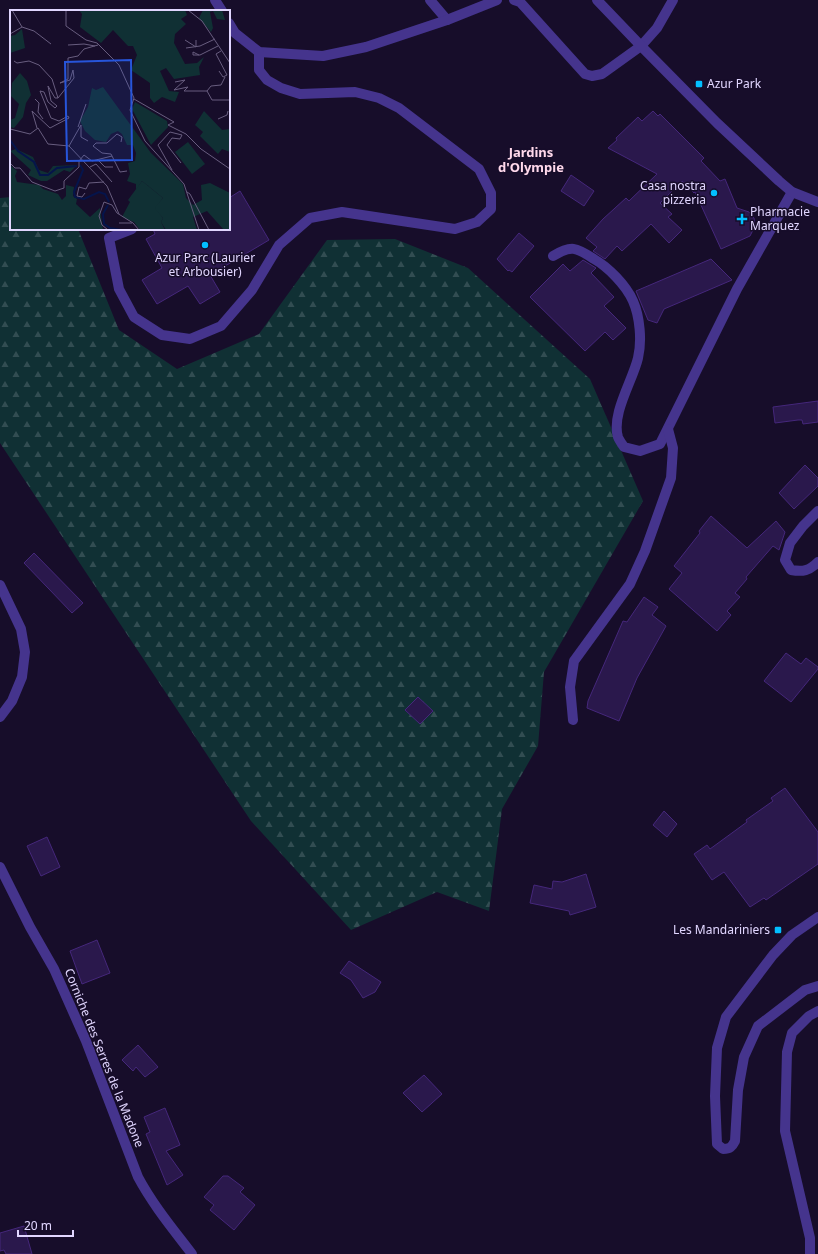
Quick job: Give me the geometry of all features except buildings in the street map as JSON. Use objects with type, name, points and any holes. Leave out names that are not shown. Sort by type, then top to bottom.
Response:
[{"type":"street","points":[[216,0],[221,10]]},
{"type":"street","points":[[430,0],[447,20]]},
{"type":"street","points":[[230,25],[235,33],[259,52],[323,56],[366,47],[447,20],[496,0]]},
{"type":"street","points":[[514,0],[520,2],[585,74],[592,76],[602,74],[640,46],[657,28],[673,0]]},
{"type":"street","points":[[597,0],[716,123],[792,192],[818,202]]},
{"type":"street","points":[[126,230],[108,233],[119,289],[134,317],[162,335],[190,339],[221,326],[252,290],[279,245],[310,218],[342,212],[455,229],[477,222],[491,209],[491,193],[479,169],[399,108],[379,98],[355,92],[300,94],[280,88],[267,80],[259,70],[259,52]]},
{"type":"street","points":[[553,256],[565,249],[574,248],[590,256],[606,266],[633,300],[637,314],[640,336],[638,357],[620,406],[616,425],[618,437],[624,447],[640,451],[660,444],[737,289],[792,192]]},
{"type":"street","points":[[573,720],[570,687],[574,661],[630,584],[646,551],[671,478],[673,448],[668,429]]},
{"type":"street","points":[[818,510],[790,543],[785,560],[791,570],[802,572],[814,566],[818,562]]},
{"type":"street","points":[[0,585],[20,628],[25,652],[22,677],[12,701],[0,717]]},
{"type":"street","name":"Corniche des Serres de la Madone","points":[[0,867],[30,927],[54,969],[86,1041],[138,1177],[147,1194],[192,1254]]},
{"type":"street","points":[[818,917],[792,935],[773,955],[726,1017],[717,1048],[715,1096],[717,1144],[723,1149],[732,1147],[735,1141],[738,1090],[744,1057],[758,1026],[805,990],[818,986]]},
{"type":"street","points":[[810,1254],[810,1238],[785,1131],[787,1052],[792,1033],[809,1016],[818,1011]]},
{"type":"green space","points":[[10,197],[10,230],[78,230],[119,330],[177,369],[259,334],[327,240],[395,239],[468,268],[590,379],[643,501],[544,672],[538,746],[502,809],[489,911],[437,892],[351,930],[251,821],[0,443],[0,198]]},
{"type":"place","name":"Azur Park","points":[[699,84]]},
{"type":"place","name":"Casa nostra pizzeria","points":[[714,193]]},
{"type":"place","name":"Pharmacie Marquez","points":[[742,219]]},
{"type":"place","name":"Azur Parc (Laurier et Arbousier)","points":[[205,245]]},
{"type":"place","name":"Les Mandariniers","points":[[778,930]]},
{"type":"district","name":"Jardins d'Olympie","points":[[531,160]]}]
